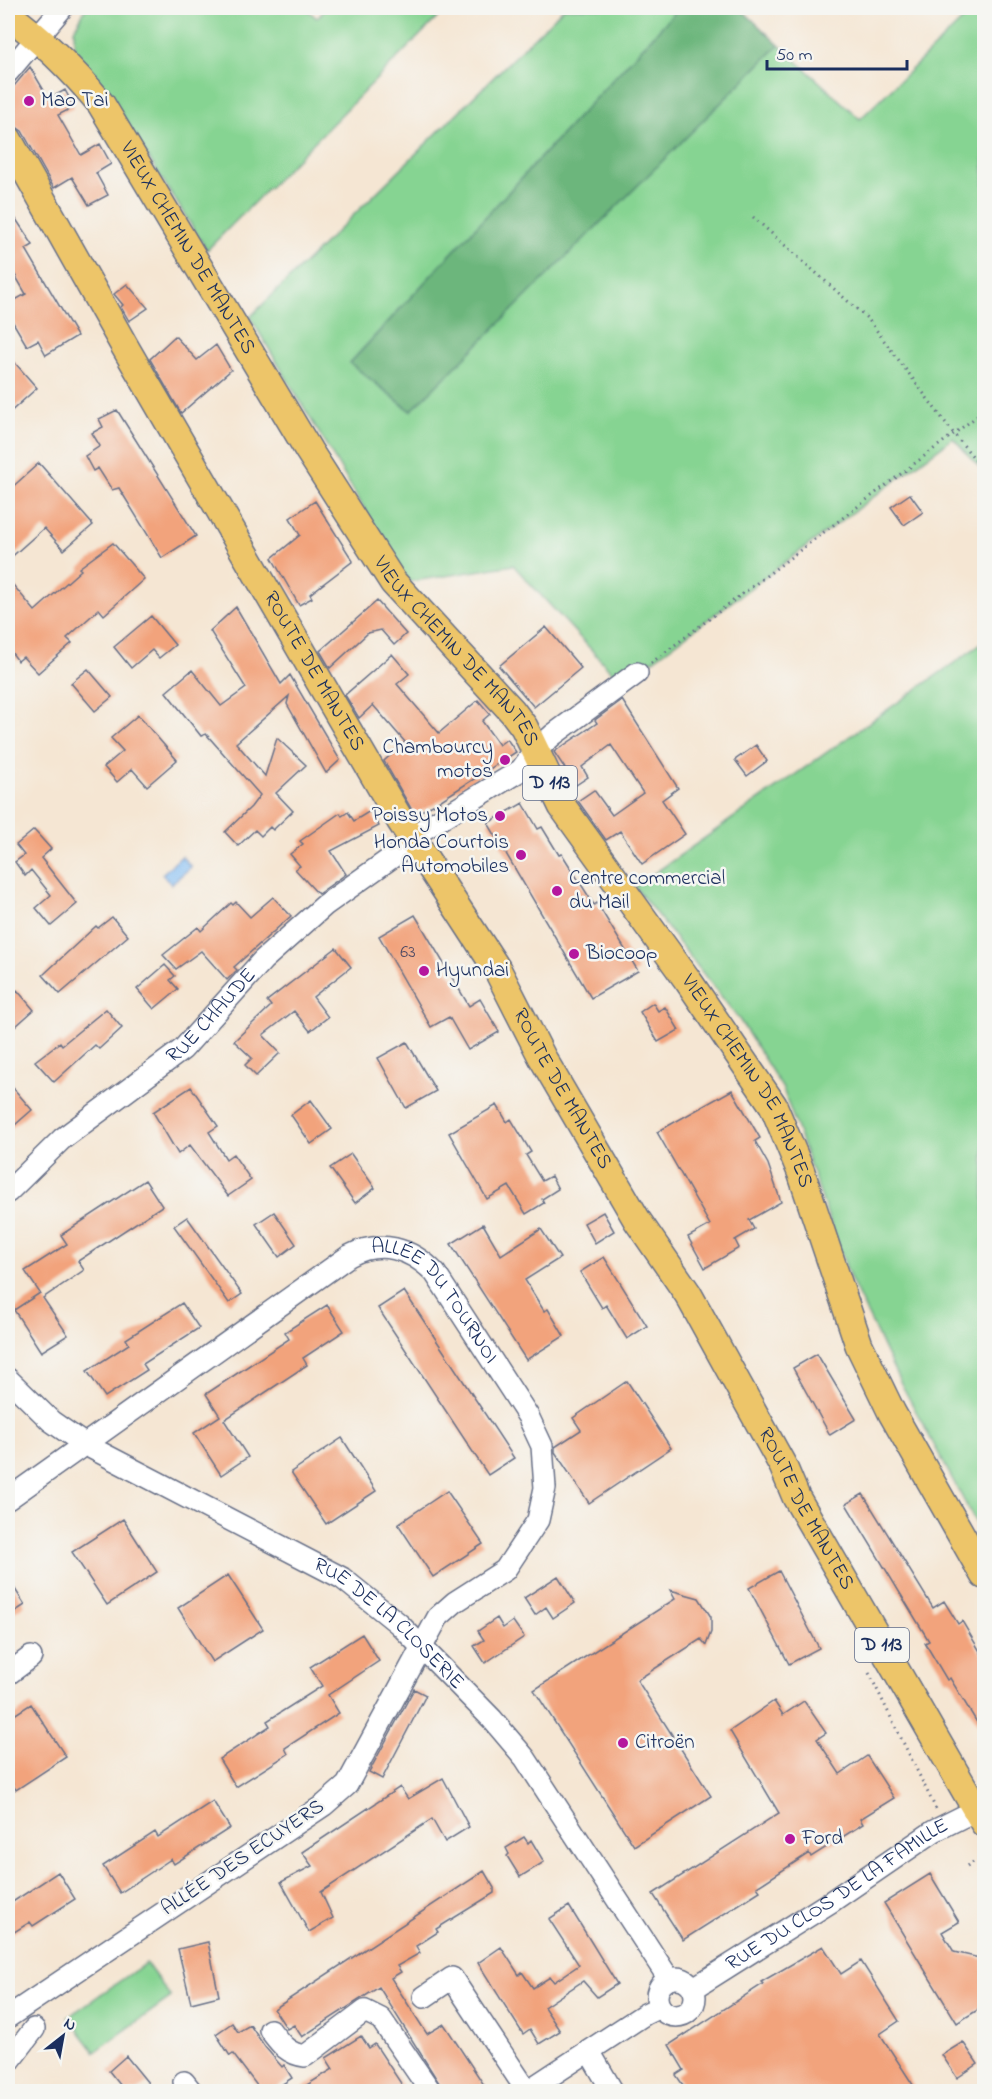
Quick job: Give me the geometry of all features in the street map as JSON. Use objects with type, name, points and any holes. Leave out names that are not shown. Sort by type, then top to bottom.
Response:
[{"type":"main road","name":"VIEUX CHEMIN DE MANTES","points":[[8,15],[39,37],[69,65],[101,104],[309,451],[393,582],[512,711],[524,728],[562,806],[715,1019],[773,1105],[801,1172],[859,1346],[892,1413],[984,1575]]},
{"type":"main road","name":"ROUTE DE MANTES","points":[[8,139],[125,346],[411,837],[497,969],[542,1057],[637,1220],[688,1294],[783,1466],[796,1497],[982,1814]]},
{"type":"street","points":[[8,72],[62,8]]},
{"type":"street","name":"RUE CHAUDE","points":[[8,1192],[62,1139],[183,1049],[263,960],[325,905],[401,850],[411,837],[520,770],[534,752],[637,673]]},
{"type":"street","name":"ALLÉE DU TOURNOI","points":[[8,1499],[349,1256],[365,1247],[380,1246],[402,1250],[420,1258],[435,1273],[528,1416],[542,1446],[545,1488],[538,1520],[505,1570],[455,1602],[438,1617],[420,1647]]},
{"type":"street","name":"RUE DE LA CLOSERIE","points":[[8,1379],[51,1421],[84,1444],[342,1578],[399,1624],[492,1719],[525,1758],[669,1979]]},
{"type":"street","name":"ALLÉE DES ECUYERS","points":[[8,2017],[324,1805],[347,1785],[420,1647]]},
{"type":"street","points":[[8,1674],[31,1657]]},
{"type":"street","name":"RUE DU CLOS DE LA FAMILLE","points":[[694,1988],[832,1901],[934,1831],[982,1814]]},
{"type":"street","points":[[424,1997],[452,1978],[527,2091],[660,2007]]},
{"type":"street","points":[[669,1979],[686,1980],[694,1988],[695,2001],[688,2012],[670,2015],[660,2007],[658,1991],[669,1979]]},
{"type":"street","points":[[270,2030],[284,2049],[296,2055],[305,2056],[365,2011],[372,2013],[381,2019],[430,2091]]},
{"type":"street","points":[[8,2063],[34,2029]]},
{"type":"street","points":[[589,2051],[613,2091]]},
{"type":"path","points":[[753,218],[868,319],[954,434],[984,470]]},
{"type":"path","points":[[637,673],[984,411]]},
{"type":"path","points":[[967,1866],[984,1855]]},
{"type":"green space","points":[[86,8],[305,8],[317,18],[327,8],[447,8],[207,250],[119,111],[75,58],[74,30]]},
{"type":"green space","points":[[564,8],[679,8],[350,363],[410,411],[779,45],[860,119],[975,8],[984,8],[984,472],[953,438],[622,683],[513,565],[408,582],[250,317]]},
{"type":"green space","points":[[679,8],[740,8],[779,45],[411,411],[350,363]]},
{"type":"green space","points":[[984,642],[984,1538],[897,1376],[850,1278],[783,1089],[739,1019],[635,887]]},
{"type":"green space","points":[[146,1963],[171,1997],[95,2052],[68,2017]]},
{"type":"water","points":[[182,856],[191,867],[171,884],[162,874]]},
{"type":"building","points":[[30,67],[49,99],[65,90],[74,107],[58,115],[81,155],[100,144],[111,164],[96,173],[108,195],[89,205],[72,177],[54,188],[22,131],[12,124],[8,116],[8,93]]},
{"type":"building","points":[[8,207],[33,245],[26,249],[77,336],[46,355],[38,340],[27,346],[8,314],[8,304],[26,294],[8,263]]},
{"type":"building","points":[[127,284],[148,308],[129,321],[121,307],[123,305],[114,294]]},
{"type":"building","points":[[175,336],[197,360],[216,345],[231,370],[181,413],[150,359]]},
{"type":"building","points":[[8,355],[37,388],[8,414]]},
{"type":"building","points":[[117,410],[196,536],[162,558],[119,488],[112,490],[98,468],[93,471],[85,456],[100,446],[92,433],[103,427],[99,419]]},
{"type":"building","points":[[39,463],[93,525],[64,550],[44,528],[8,560],[8,491]]},
{"type":"building","points":[[910,494],[923,512],[904,525],[891,507]]},
{"type":"building","points":[[315,501],[353,561],[310,594],[312,598],[299,605],[272,558],[300,535],[290,518]]},
{"type":"building","points":[[113,543],[144,579],[104,615],[99,609],[67,638],[72,643],[38,673],[23,657],[18,661],[8,648],[8,579],[35,611],[81,570],[79,568]]},
{"type":"building","points":[[377,601],[406,634],[394,645],[381,630],[368,633],[330,668],[320,651]]},
{"type":"building","points":[[236,607],[281,684],[290,675],[340,760],[326,773],[287,704],[289,696],[236,743],[265,776],[277,738],[306,765],[276,793],[293,811],[273,830],[270,827],[261,836],[255,830],[238,846],[225,832],[260,795],[206,734],[201,736],[166,692],[192,670],[221,706],[246,688],[210,631]]},
{"type":"building","points":[[151,616],[175,645],[159,658],[152,650],[131,668],[114,647]]},
{"type":"building","points":[[546,627],[581,668],[534,707],[499,666]]},
{"type":"building","points":[[392,654],[409,674],[397,684],[439,733],[478,700],[490,714],[482,721],[499,745],[507,739],[516,752],[419,812],[412,810],[384,761],[405,742],[373,705],[359,718],[345,695]]},
{"type":"building","points":[[88,669],[112,697],[95,711],[71,683]]},
{"type":"building","points":[[622,700],[678,788],[662,800],[685,834],[642,864],[620,831],[606,840],[578,801],[594,790],[612,815],[643,793],[611,745],[582,767],[588,777],[576,785],[554,752],[597,723],[595,720]]},
{"type":"building","points":[[138,715],[177,760],[147,786],[132,769],[117,782],[104,767],[123,751],[111,738]]},
{"type":"building","points":[[756,745],[767,761],[747,776],[735,760]]},
{"type":"building","name":"Centre commercial du Mail","points":[[523,803],[538,829],[542,827],[559,855],[562,854],[594,905],[597,903],[638,971],[591,998],[488,823]]},
{"type":"building","points":[[370,811],[379,826],[331,851],[346,874],[318,894],[295,869],[300,866],[290,854],[303,844],[300,841],[340,813],[342,816],[348,812],[354,821]]},
{"type":"building","points":[[34,830],[51,849],[41,858],[77,904],[51,926],[36,908],[51,895],[31,870],[25,876],[15,862],[24,855],[16,845]]},
{"type":"building","points":[[273,897],[291,916],[234,967],[237,970],[227,980],[201,951],[176,969],[163,955],[198,927],[201,931],[231,903],[233,905],[236,902],[250,917]]},
{"type":"building","name":"Hyundai","points":[[415,915],[469,1006],[480,999],[499,1032],[468,1050],[449,1017],[431,1027],[379,936]]},
{"type":"building","points":[[112,917],[128,936],[60,994],[43,975],[96,926],[98,928]]},
{"type":"building","points":[[336,948],[351,967],[313,997],[328,1017],[310,1031],[294,1011],[263,1035],[280,1053],[256,1076],[245,1065],[252,1058],[234,1041],[271,1006],[267,1001]]},
{"type":"building","points":[[165,965],[175,976],[170,980],[178,989],[154,1009],[137,989]]},
{"type":"building","points":[[17,990],[34,1010],[8,1033],[8,999]]},
{"type":"building","points":[[653,1003],[658,1011],[665,1007],[679,1030],[658,1042],[640,1012]]},
{"type":"building","points":[[106,1009],[122,1028],[99,1049],[95,1045],[54,1082],[35,1061],[60,1042],[62,1045]]},
{"type":"building","points":[[407,1042],[436,1091],[406,1108],[378,1058]]},
{"type":"building","points":[[8,1082],[32,1110],[8,1131]]},
{"type":"building","points":[[191,1087],[218,1126],[209,1132],[226,1159],[233,1154],[251,1180],[228,1196],[190,1145],[178,1154],[153,1112]]},
{"type":"building","points":[[732,1090],[760,1138],[755,1141],[768,1164],[781,1202],[749,1220],[754,1229],[735,1240],[739,1248],[705,1268],[688,1237],[710,1225],[657,1132]]},
{"type":"building","points":[[311,1100],[332,1129],[311,1144],[291,1115]]},
{"type":"building","points":[[497,1105],[507,1122],[511,1119],[531,1152],[526,1155],[542,1181],[551,1176],[558,1189],[542,1199],[544,1203],[526,1214],[509,1186],[487,1199],[449,1133]]},
{"type":"building","points":[[351,1154],[375,1188],[355,1203],[330,1168]]},
{"type":"building","points":[[145,1180],[162,1206],[78,1261],[84,1270],[43,1298],[68,1335],[41,1352],[14,1310],[40,1293],[25,1271],[67,1244],[61,1235]]},
{"type":"building","points":[[274,1212],[296,1244],[279,1257],[256,1224]]},
{"type":"building","points":[[603,1212],[614,1231],[595,1243],[584,1223]]},
{"type":"building","points":[[187,1217],[242,1294],[229,1303],[174,1226]]},
{"type":"building","points":[[483,1224],[501,1255],[541,1229],[560,1258],[525,1280],[544,1311],[548,1309],[564,1336],[526,1360],[451,1244]]},
{"type":"building","points":[[604,1257],[647,1326],[627,1339],[606,1305],[602,1308],[580,1272]]},
{"type":"building","points":[[404,1291],[514,1458],[488,1475],[378,1308]]},
{"type":"building","points":[[182,1303],[199,1328],[143,1364],[147,1370],[105,1397],[87,1371],[129,1344],[126,1339]]},
{"type":"building","points":[[327,1305],[344,1331],[303,1358],[307,1365],[224,1420],[248,1457],[221,1475],[194,1433],[220,1416],[206,1394],[289,1339],[285,1332]]},
{"type":"building","points":[[817,1354],[856,1419],[830,1435],[793,1368]]},
{"type":"building","points":[[627,1381],[671,1448],[589,1503],[555,1452],[555,1447],[581,1430],[573,1418]]},
{"type":"building","points":[[342,1438],[376,1491],[326,1524],[291,1472]]},
{"type":"building","points":[[447,1491],[483,1544],[433,1577],[398,1524]]},
{"type":"building","points":[[863,1494],[933,1608],[944,1601],[958,1624],[962,1621],[984,1658],[984,1734],[950,1678],[947,1680],[925,1643],[929,1641],[846,1504]]},
{"type":"building","points":[[123,1519],[157,1572],[107,1605],[72,1552]]},
{"type":"building","points":[[779,1571],[819,1648],[789,1664],[749,1588]]},
{"type":"building","points":[[228,1575],[263,1629],[212,1662],[178,1608]]},
{"type":"building","points":[[558,1576],[575,1603],[553,1618],[546,1607],[535,1615],[524,1598]]},
{"type":"building","points":[[8,1578],[25,1605],[8,1616]]},
{"type":"building","name":"Citroën","points":[[670,1590],[699,1598],[711,1617],[711,1632],[706,1645],[701,1639],[637,1680],[711,1796],[634,1846],[534,1690],[675,1599]]},
{"type":"building","points":[[497,1618],[503,1628],[513,1621],[524,1637],[485,1663],[474,1646],[484,1640],[478,1631]]},
{"type":"building","points":[[362,1634],[379,1661],[328,1695],[339,1713],[285,1748],[288,1754],[236,1787],[219,1759],[270,1726],[267,1721],[322,1686],[310,1667]]},
{"type":"building","points":[[414,1689],[426,1695],[382,1779],[369,1772]]},
{"type":"building","name":"Ford","points":[[774,1701],[783,1715],[804,1701],[826,1733],[817,1739],[840,1774],[867,1756],[894,1798],[860,1819],[863,1824],[811,1857],[809,1853],[757,1887],[760,1891],[683,1940],[653,1894],[779,1813],[730,1731]]},
{"type":"building","points":[[31,1704],[66,1757],[16,1790],[8,1777],[8,1719]]},
{"type":"building","points":[[443,1778],[469,1827],[445,1842],[432,1819],[321,1892],[333,1918],[309,1932],[281,1882],[312,1866],[302,1852],[400,1787],[408,1799]]},
{"type":"building","points":[[213,1801],[230,1828],[174,1864],[171,1859],[120,1893],[103,1866],[155,1832],[158,1837]]},
{"type":"building","points":[[524,1837],[528,1843],[531,1840],[544,1862],[520,1877],[507,1856],[509,1854],[506,1848]]},
{"type":"building","points":[[484,1871],[494,1888],[494,1893],[436,1929],[438,1932],[416,1946],[420,1953],[397,1966],[401,1972],[391,1978],[427,2034],[444,2024],[488,2091],[444,2091],[379,1987],[302,2037],[294,2025],[287,2029],[274,2009]]},
{"type":"building","points":[[58,1872],[75,1899],[33,1926],[30,1922],[8,1936],[8,1905]]},
{"type":"building","points":[[930,1874],[959,1922],[942,1932],[954,1952],[984,1959],[984,2006],[957,2023],[884,1903]]},
{"type":"building","points":[[569,1906],[617,1984],[597,1997],[583,1981],[544,2007],[560,2031],[539,2044],[530,2029],[523,2034],[478,1963],[501,1947],[519,1975],[522,1972],[533,1988],[550,1977],[554,1982],[579,1965],[549,1919]]},
{"type":"building","points":[[208,1942],[219,1996],[191,2003],[178,1949]]},
{"type":"building","points":[[823,1946],[841,1974],[861,1961],[899,2021],[880,2034],[917,2091],[687,2091],[676,2075],[684,2070],[669,2045],[763,1984],[761,1982]]},
{"type":"building","points":[[232,2023],[238,2032],[250,2025],[265,2047],[282,2067],[284,2065],[292,2078],[272,2091],[261,2091],[233,2054],[230,2056],[216,2034]]},
{"type":"building","points":[[361,2036],[369,2048],[375,2044],[406,2091],[297,2091],[333,2069],[326,2058]]},
{"type":"building","points":[[963,2042],[978,2064],[957,2078],[942,2055]]},
{"type":"building","points":[[126,2056],[148,2083],[138,2091],[125,2091],[109,2071]]},
{"type":"place","name":"Mao Tai","points":[[29,101]]},
{"type":"place","name":"Chambourcy motos","points":[[505,760]]},
{"type":"place","name":"Poissy Motos","points":[[500,816]]},
{"type":"place","name":"Honda Courtois Automobiles","points":[[521,855]]},
{"type":"place","name":"Centre commercial du Mail","points":[[557,891]]},
{"type":"place","name":"Biocoop","points":[[574,954]]},
{"type":"place","name":"Hyundai","points":[[424,971]]},
{"type":"place","name":"Citroën","points":[[623,1743]]},
{"type":"place","name":"Ford","points":[[790,1839]]}]
